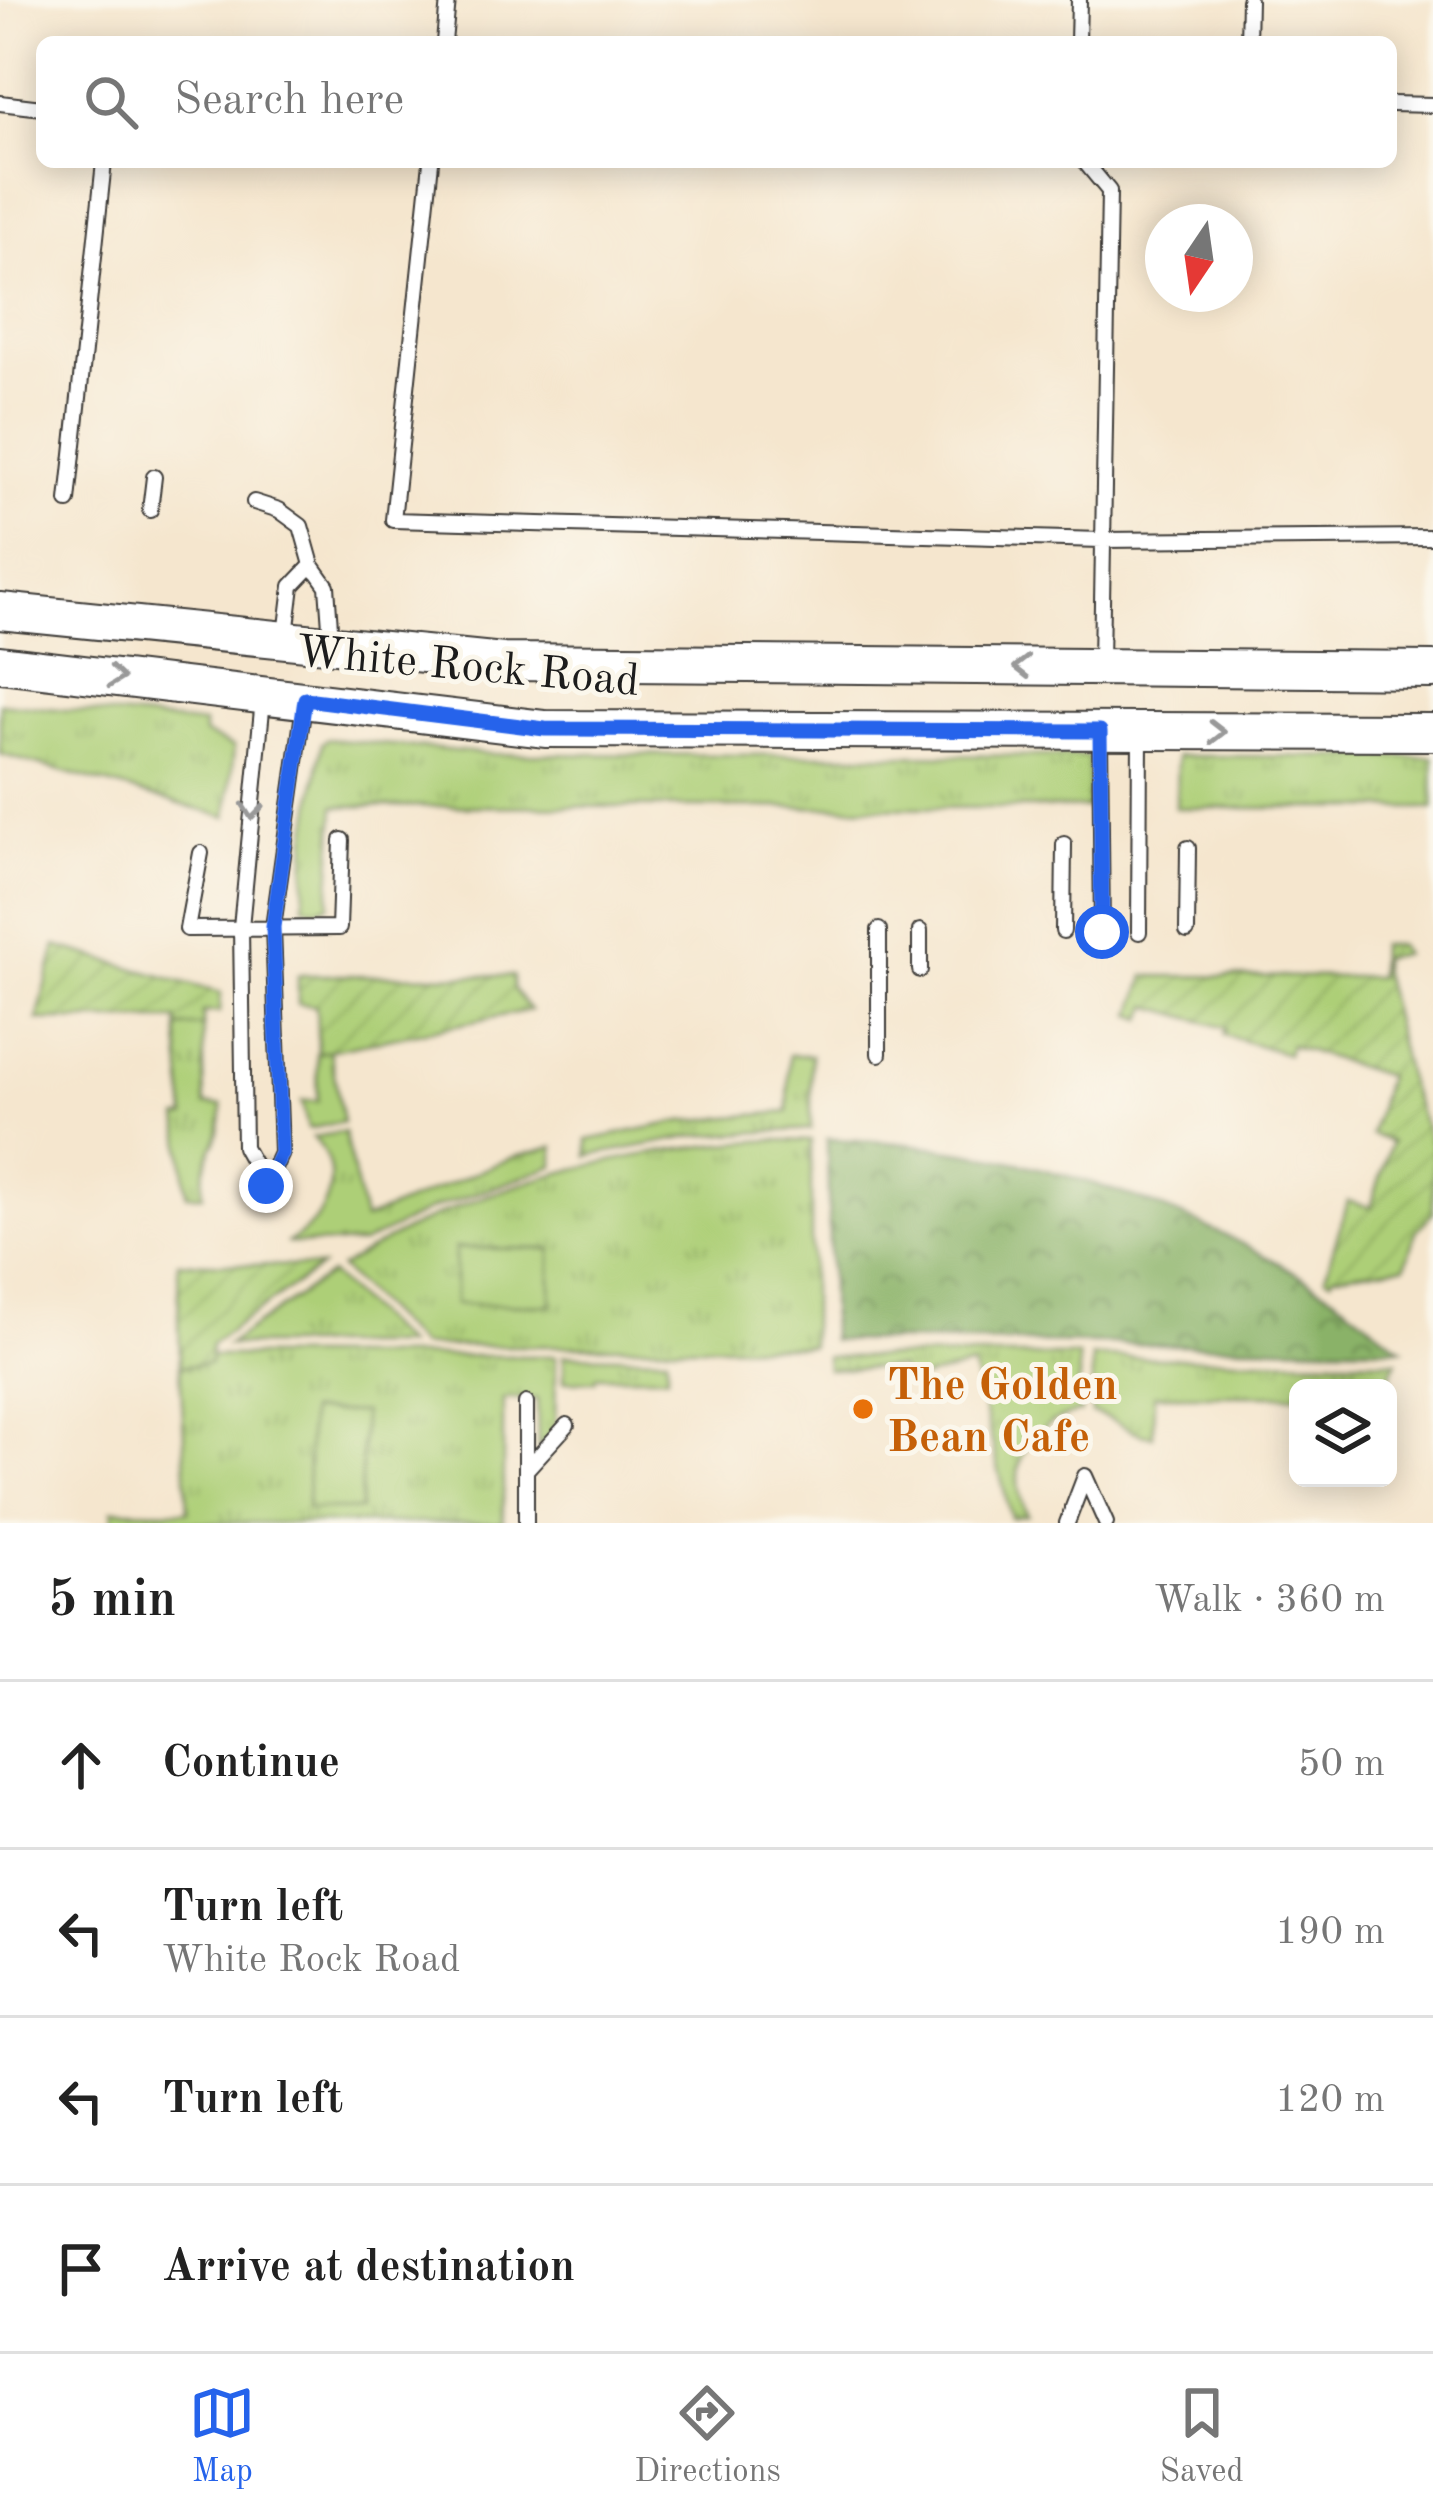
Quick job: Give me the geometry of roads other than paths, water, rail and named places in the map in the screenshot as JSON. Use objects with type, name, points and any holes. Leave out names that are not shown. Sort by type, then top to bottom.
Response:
[{"type":"main road","name":"White Rock Road","points":[[0,611],[503,662],[1433,670]]},
{"type":"main road","name":"White Rock Road","points":[[0,664],[545,729],[1433,733]]},
{"type":"lane","points":[[445,36],[448,0]]},
{"type":"lane","points":[[1078,36],[1079,0]]},
{"type":"lane","points":[[1248,36],[1249,0]]},
{"type":"lane","points":[[0,103],[36,107]]},
{"type":"lane","points":[[1397,104],[1433,105]]},
{"type":"lane","points":[[68,501],[103,168]]},
{"type":"lane","points":[[430,168],[393,520],[1102,540],[1433,537]]},
{"type":"lane","points":[[1090,168],[1109,191],[1101,667]]},
{"type":"lane","points":[[150,510],[154,477]]},
{"type":"lane","points":[[254,502],[279,510],[301,526],[312,565],[327,586],[332,646]]},
{"type":"lane","points":[[285,641],[292,586],[312,565]]},
{"type":"lane","points":[[264,694],[241,927],[244,1147],[266,1186],[281,1153],[273,927],[305,699]]},
{"type":"lane","points":[[1100,731],[1102,932]]},
{"type":"lane","points":[[1139,932],[1141,731]]},
{"type":"lane","points":[[201,854],[188,929],[339,928],[342,840]]},
{"type":"lane","points":[[1063,932],[1064,844]]},
{"type":"lane","points":[[1187,931],[1188,848]]},
{"type":"lane","points":[[879,931],[879,1054]]},
{"type":"lane","points":[[920,931],[920,970]]},
{"type":"lane","points":[[526,1402],[526,1523]]},
{"type":"lane","points":[[526,1470],[567,1425]]},
{"type":"lane","points":[[1067,1523],[1085,1476],[1106,1523]]},
{"type":"place","name":"The Golden Bean Cafe","points":[[863,1409]]}]
